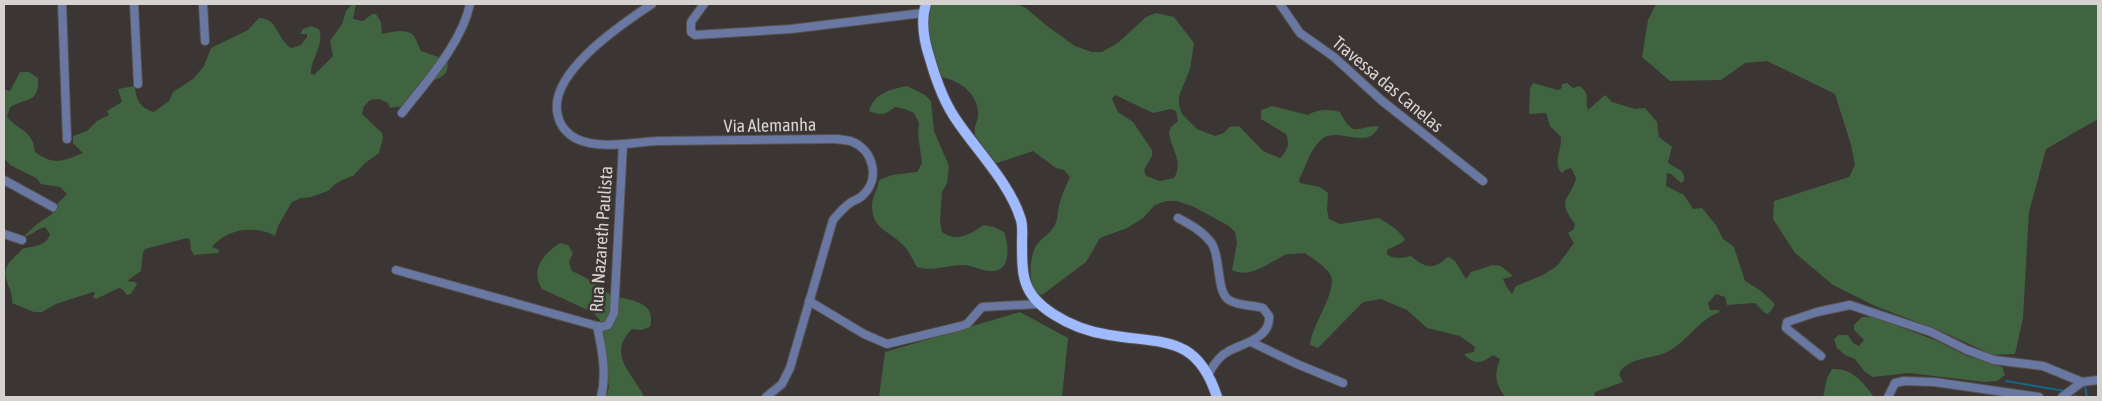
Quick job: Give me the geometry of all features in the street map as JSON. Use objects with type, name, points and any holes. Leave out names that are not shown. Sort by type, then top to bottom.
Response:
[{"type":"main road","points":[[925,8],[924,39],[943,98],[1011,198],[1019,216],[1022,233],[1024,281],[1030,295],[1039,304],[1070,324],[1089,331],[1110,336],[1162,341],[1172,344],[1190,355],[1208,375],[1217,397]]},
{"type":"street","points":[[62,4],[67,138]]},
{"type":"street","points":[[134,4],[138,84]]},
{"type":"street","points":[[204,4],[205,41]]},
{"type":"street","points":[[402,113],[449,50],[460,30],[470,4]]},
{"type":"street","name":"Via Alemanha","points":[[652,4],[617,27],[585,56],[565,80],[557,95],[556,108],[559,120],[565,131],[576,139],[602,144],[657,141],[837,139],[853,142],[863,150],[871,160],[874,169],[872,182],[864,195],[850,203],[833,220],[790,368],[782,384],[766,397]]},
{"type":"street","points":[[704,4],[691,22],[691,32],[695,35],[791,28],[925,8]]},
{"type":"street","name":"Travessa das Canelas","points":[[1280,4],[1300,33],[1334,57],[1381,100],[1483,181]]},
{"type":"street","name":"Rua Nazareth Paulista","points":[[597,326],[608,325],[614,313],[623,144]]},
{"type":"street","points":[[4,180],[53,206]]},
{"type":"street","points":[[1178,218],[1202,232],[1213,245],[1225,297],[1230,301],[1263,308],[1270,319],[1259,337],[1220,357],[1208,375]]},
{"type":"street","points":[[4,234],[22,240]]},
{"type":"street","points":[[396,270],[597,326],[604,367],[604,388],[601,397]]},
{"type":"street","points":[[809,301],[864,334],[887,344],[967,324],[982,307],[1039,304]]},
{"type":"street","points":[[1821,356],[1786,328],[1787,322],[1817,312],[1850,305],[1931,332],[1967,350],[1994,360],[2044,366],[2082,382]]},
{"type":"street","points":[[1251,342],[1296,364],[1343,383]]},
{"type":"street","points":[[2062,397],[2082,382],[2098,380]]},
{"type":"street","points":[[1888,397],[1895,383],[1904,381],[1934,382],[2039,397]]},
{"type":"green space","points":[[352,4],[356,4],[353,19],[363,21],[372,14],[376,14],[381,22],[382,34],[399,31],[408,32],[415,38],[421,51],[447,60],[448,65],[447,70],[442,76],[434,80],[424,81],[410,105],[390,108],[388,103],[379,99],[370,100],[364,106],[362,114],[382,133],[383,138],[379,153],[364,164],[353,176],[342,180],[328,191],[292,202],[278,226],[275,236],[259,230],[233,232],[212,247],[219,250],[218,253],[194,255],[191,250],[190,240],[187,238],[145,249],[141,271],[127,281],[137,284],[131,294],[127,295],[119,288],[96,299],[93,297],[95,293],[93,292],[56,304],[42,312],[34,312],[12,303],[6,279],[8,264],[22,249],[42,244],[48,238],[50,234],[45,227],[23,237],[52,214],[56,205],[67,194],[60,187],[41,184],[36,178],[10,165],[4,158],[4,89],[10,91],[20,72],[29,72],[38,78],[38,86],[34,96],[10,107],[7,117],[28,135],[34,145],[35,152],[53,161],[64,160],[83,153],[73,143],[73,136],[87,131],[97,121],[109,115],[107,111],[122,102],[118,89],[135,86],[136,95],[142,106],[154,112],[169,101],[173,92],[193,79],[204,66],[211,48],[248,30],[259,18],[270,21],[282,39],[291,48],[301,45],[307,37],[307,34],[300,34],[303,29],[311,26],[319,29],[319,47],[311,68],[311,74],[314,75],[333,56],[330,41],[342,24],[346,11]]},
{"type":"green space","points":[[926,4],[1017,4],[1026,8],[1075,46],[1092,52],[1102,52],[1119,42],[1146,17],[1156,13],[1174,17],[1194,43],[1190,69],[1179,96],[1179,105],[1182,114],[1197,129],[1215,136],[1224,133],[1229,127],[1239,126],[1263,151],[1280,158],[1288,147],[1286,134],[1261,119],[1261,110],[1272,106],[1308,115],[1324,110],[1340,112],[1349,126],[1356,129],[1379,126],[1368,137],[1337,135],[1322,139],[1311,153],[1299,180],[1300,183],[1320,187],[1328,193],[1327,210],[1329,219],[1340,224],[1379,218],[1396,229],[1405,239],[1403,242],[1387,250],[1387,254],[1390,256],[1398,258],[1411,256],[1427,266],[1434,266],[1449,257],[1455,261],[1466,279],[1471,272],[1493,265],[1501,266],[1512,275],[1503,279],[1512,294],[1516,286],[1543,275],[1557,266],[1574,243],[1568,233],[1574,229],[1575,224],[1565,204],[1576,178],[1571,168],[1562,173],[1559,169],[1561,137],[1550,126],[1546,113],[1529,114],[1530,89],[1533,83],[1558,90],[1561,89],[1562,84],[1567,83],[1573,88],[1579,86],[1587,94],[1588,110],[1605,95],[1612,102],[1635,109],[1645,108],[1657,122],[1659,137],[1672,147],[1668,162],[1682,171],[1684,177],[1684,181],[1681,183],[1671,174],[1667,173],[1666,186],[1684,195],[1693,209],[1702,208],[1716,225],[1723,239],[1734,247],[1745,281],[1761,291],[1774,303],[1774,306],[1766,314],[1755,303],[1727,305],[1725,297],[1716,294],[1708,303],[1710,310],[1718,310],[1720,312],[1705,320],[1681,343],[1667,352],[1628,364],[1619,374],[1623,382],[1595,392],[1594,395],[1597,397],[1505,397],[1496,379],[1500,359],[1493,355],[1485,360],[1475,362],[1464,354],[1474,352],[1475,347],[1460,336],[1427,328],[1407,310],[1381,299],[1363,302],[1318,348],[1310,345],[1315,328],[1331,291],[1331,276],[1326,269],[1305,253],[1285,255],[1266,266],[1245,273],[1232,270],[1237,243],[1235,232],[1229,226],[1194,207],[1177,201],[1166,201],[1155,205],[1143,218],[1127,228],[1100,238],[1086,262],[1042,295],[1034,293],[1031,280],[1031,265],[1034,251],[1055,225],[1061,198],[1070,177],[1064,170],[1056,168],[1033,151],[997,163],[993,162],[975,135],[978,115],[975,101],[967,89],[955,81],[941,77],[930,60]],"holes":[[[1115,95],[1153,113],[1171,109],[1176,111],[1178,121],[1171,127],[1169,133],[1176,156],[1177,172],[1174,178],[1160,181],[1146,176],[1144,170],[1152,156],[1152,150],[1133,122],[1118,112],[1112,99]]]},
{"type":"green space","points":[[1656,4],[2098,4],[2098,119],[2046,149],[2029,212],[2023,318],[2015,354],[1993,355],[1943,332],[1875,306],[1833,285],[1795,253],[1773,219],[1774,201],[1849,177],[1855,165],[1851,145],[1835,94],[1767,61],[1745,63],[1721,80],[1670,81],[1642,57],[1648,20]]},
{"type":"green space","points":[[907,86],[925,95],[931,101],[934,131],[949,166],[947,183],[942,192],[940,222],[942,232],[958,237],[969,234],[984,225],[1004,232],[1008,251],[1002,268],[989,271],[963,265],[934,269],[917,267],[904,246],[882,229],[875,220],[872,203],[879,180],[892,175],[917,172],[922,163],[918,134],[919,123],[914,113],[895,107],[883,114],[869,111],[871,105],[879,96],[889,90]]},
{"type":"green space","points":[[560,243],[568,245],[573,253],[569,262],[572,271],[596,283],[610,294],[639,303],[649,311],[651,318],[650,327],[641,330],[632,329],[621,347],[621,356],[624,364],[644,397],[606,397],[609,387],[599,329],[600,320],[594,313],[542,289],[537,275],[540,263],[548,252]]},
{"type":"green space","points":[[1020,312],[1068,338],[1062,397],[879,397],[885,352]]},
{"type":"green space","points":[[1862,317],[1874,317],[1937,341],[1967,356],[2002,367],[2005,375],[1997,381],[1985,382],[1909,373],[1873,377],[1865,372],[1855,359],[1845,355],[1837,348],[1834,339],[1839,335],[1848,335],[1853,343],[1859,346],[1864,340],[1854,330],[1854,325]]},
{"type":"green space","points":[[1832,369],[1851,373],[1861,381],[1874,397],[1823,397],[1827,378]]},
{"type":"waterway","points":[[2006,381],[2065,391]]},
{"type":"waterway","points":[[2085,387],[2087,397]]},
{"type":"waterway","points":[[2074,396],[2078,397]]}]
